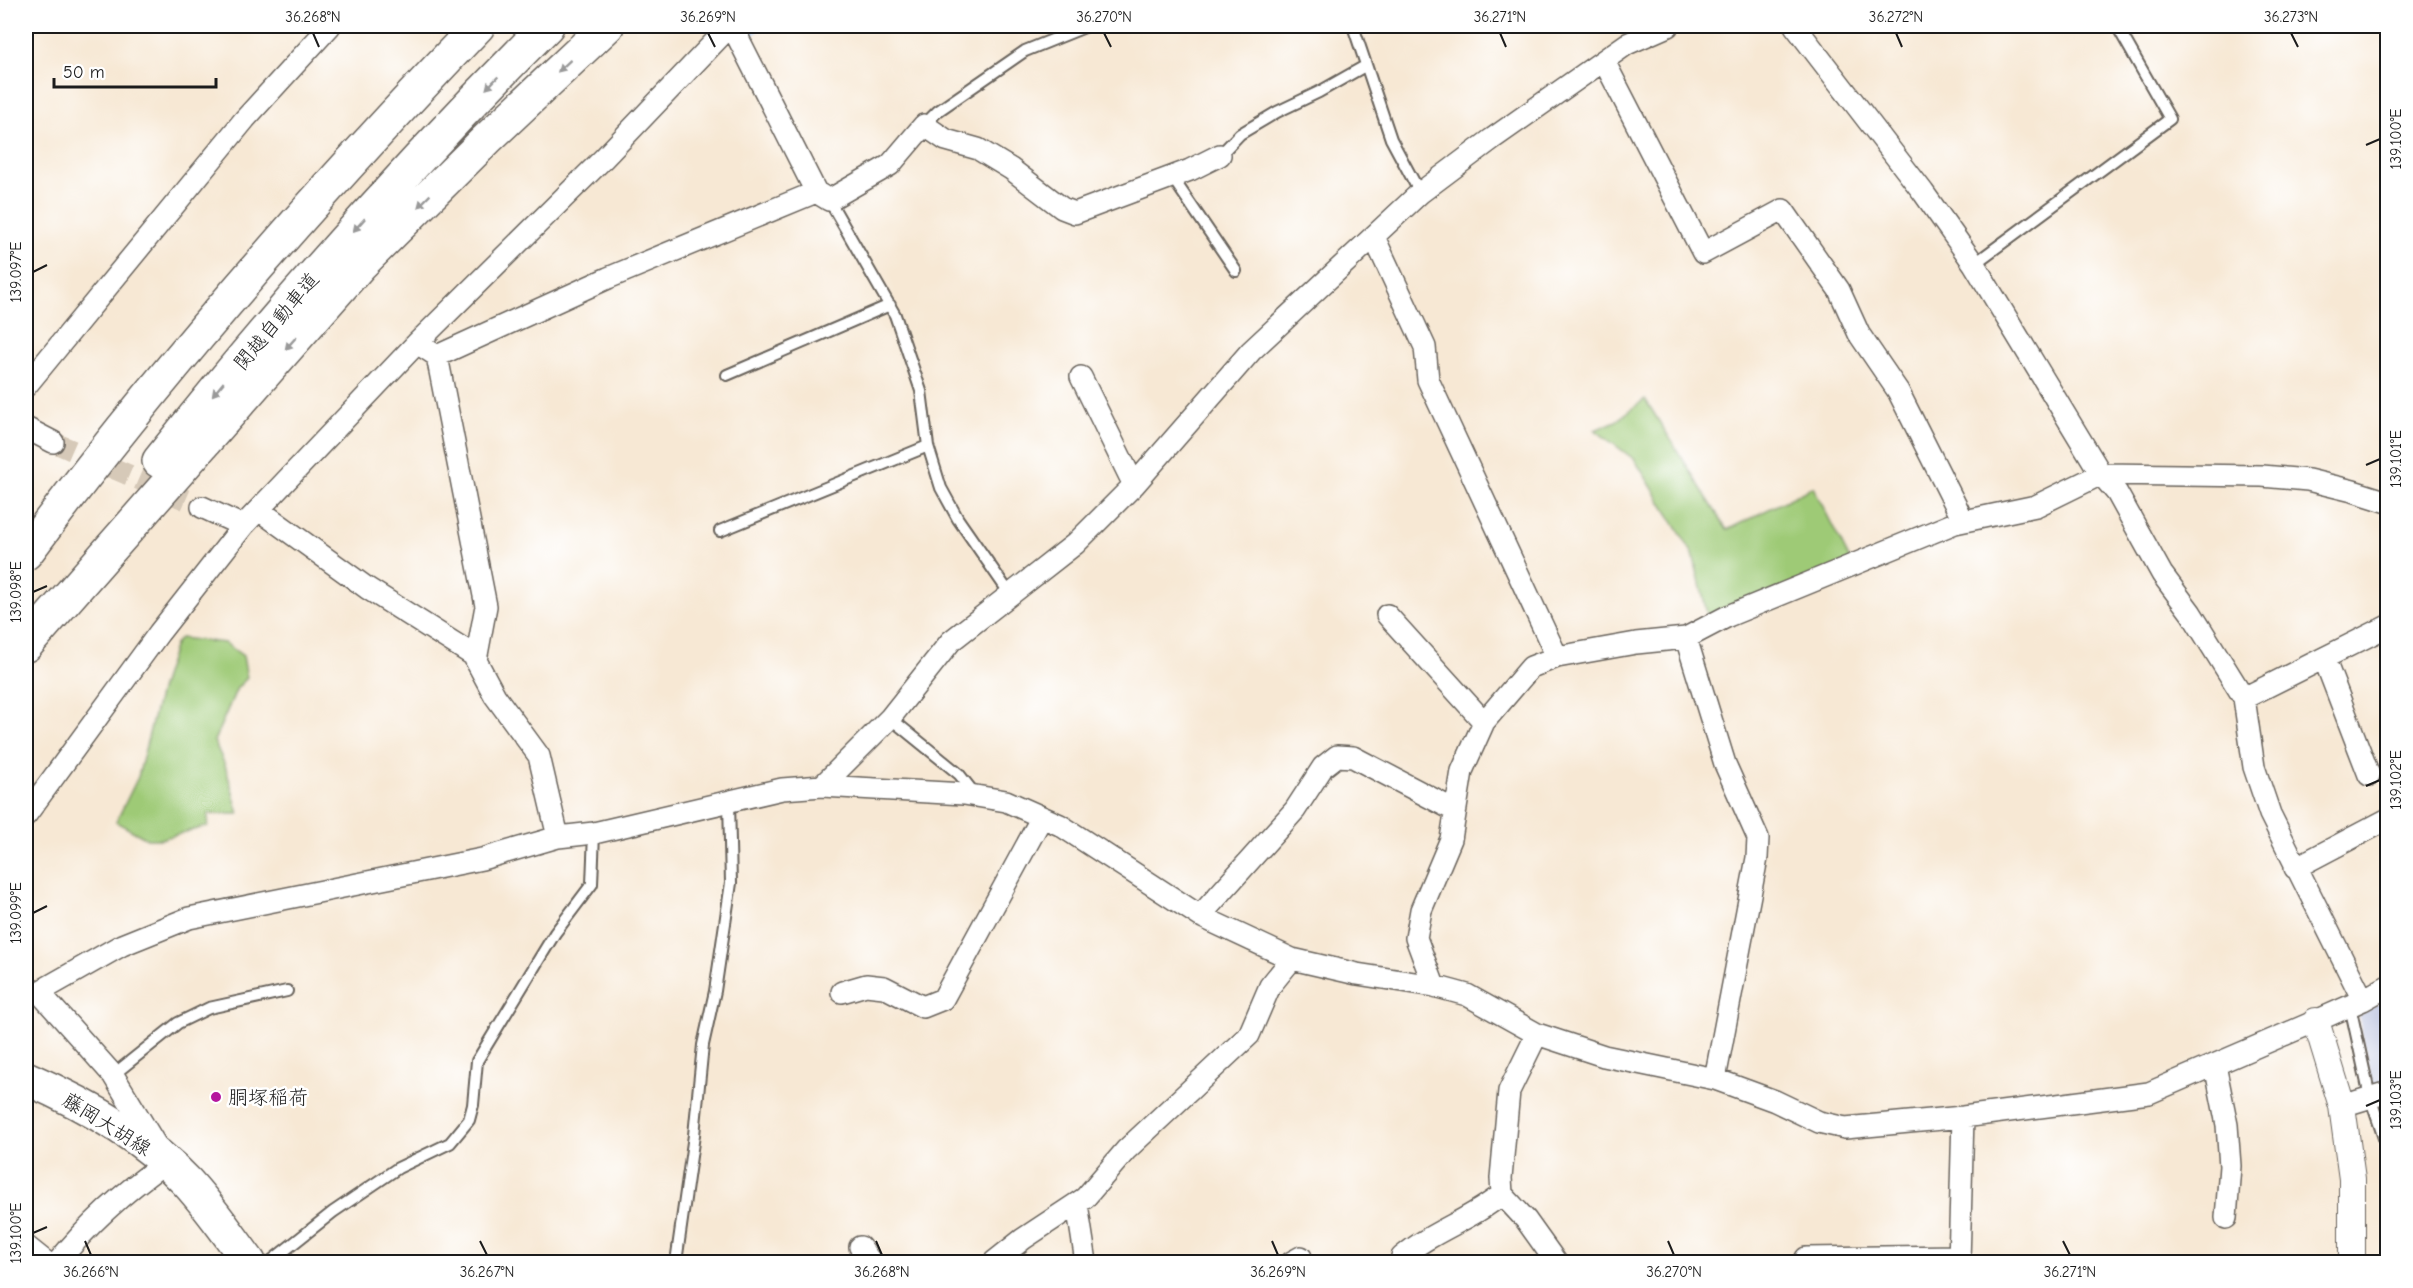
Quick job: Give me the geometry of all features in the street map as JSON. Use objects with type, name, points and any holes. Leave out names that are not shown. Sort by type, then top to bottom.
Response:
[{"type":"main road","points":[[26,529],[192,323],[329,162],[450,26]]},
{"type":"main road","points":[[26,553],[157,385],[273,248],[388,119],[478,26]]},
{"type":"main road","name":"関越自動車道","points":[[26,635],[188,425],[310,280],[420,159],[547,26]]},
{"type":"main road","points":[[26,645],[360,265],[487,139],[607,26]]},
{"type":"main road","name":"藤岡大胡線","points":[[26,1078],[103,1118],[144,1143],[166,1162],[205,1203],[249,1263]]},
{"type":"street","points":[[26,386],[245,119],[330,26]]},
{"type":"street","points":[[26,815],[159,633],[243,526],[417,343],[604,158],[731,26],[822,196]]},
{"type":"street","points":[[822,786],[890,718],[951,640],[1075,544],[1134,484],[1251,351],[1420,193],[1627,44],[1668,26]]},
{"type":"street","points":[[1796,26],[1923,192],[1974,264],[2102,474],[2117,493],[2162,574],[2191,613],[2244,698],[2254,767],[2270,814],[2357,1003]]},
{"type":"street","points":[[1604,61],[1703,253],[1783,210],[1839,290],[1859,334],[1898,391],[1963,520]]},
{"type":"street","points":[[437,356],[608,278],[822,196],[890,165],[924,125],[946,140],[978,149],[1011,169],[1062,208],[1075,213],[1172,177],[1220,155]]},
{"type":"street","points":[[1374,237],[1425,347],[1428,380],[1557,657]]},
{"type":"street","points":[[417,343],[437,356],[486,606],[476,660]]},
{"type":"street","points":[[1081,377],[1134,484]]},
{"type":"street","points":[[26,428],[53,442]]},
{"type":"street","points":[[1434,986],[1416,938],[1420,910],[1450,839],[1462,771],[1484,722],[1531,667],[1557,657],[1636,643],[1686,638],[1728,616],[1963,520],[2036,506],[2102,474],[2262,476],[2308,480],[2388,502]]},
{"type":"street","points":[[202,507],[243,526]]},
{"type":"street","points":[[259,510],[367,588],[473,656],[495,696],[539,756],[558,837]]},
{"type":"street","points":[[1386,615],[1484,722]]},
{"type":"street","points":[[2244,698],[2388,627]]},
{"type":"street","points":[[1686,638],[1725,764],[1758,838],[1758,858],[1715,1079]]},
{"type":"street","points":[[2324,658],[2369,775]]},
{"type":"street","points":[[1200,916],[1295,810],[1323,767],[1337,756],[1353,756],[1454,810]]},
{"type":"street","points":[[58,1263],[93,1221],[135,1184],[166,1162],[113,1075],[32,989],[122,945],[189,918],[482,859],[558,837],[594,833],[782,789],[822,786],[976,796],[1006,801],[1060,825],[1200,916],[1292,959],[1357,974],[1434,986],[1467,995],[1537,1034],[1604,1056],[1715,1079],[1775,1101],[1819,1122],[1845,1128],[1963,1117],[2149,1093],[2357,1003],[2388,986]]},
{"type":"street","points":[[842,992],[866,985],[884,987],[923,1008],[943,999],[1042,817]]},
{"type":"street","points":[[2295,868],[2388,819]]},
{"type":"street","points":[[994,1263],[1023,1239],[1085,1198],[1126,1150],[1249,1035],[1270,986],[1292,959]]},
{"type":"street","points":[[2316,1021],[2342,1106],[2352,1179],[2352,1263]]},
{"type":"street","points":[[1537,1034],[1509,1091],[1501,1178],[1502,1194],[1526,1220],[1556,1263]]},
{"type":"street","points":[[2215,1065],[2227,1125],[2230,1166],[2226,1218]]},
{"type":"street","points":[[2342,1106],[2379,1095]]},
{"type":"street","points":[[1806,1258],[1960,1259],[1963,1117]]},
{"type":"street","points":[[1403,1263],[1402,1257],[1416,1245],[1473,1215],[1502,1194]]},
{"type":"street","points":[[1077,1204],[1086,1263]]},
{"type":"street","points":[[26,1246],[46,1263]]},
{"type":"lane","points":[[924,125],[938,111],[1025,51],[1087,26]]},
{"type":"lane","points":[[1353,26],[1391,139],[1420,193]]},
{"type":"lane","points":[[1974,264],[2170,119],[2118,26]]},
{"type":"lane","points":[[1220,155],[1240,134],[1365,66]]},
{"type":"lane","points":[[1172,177],[1236,271]]},
{"type":"lane","points":[[822,196],[895,315],[921,390],[928,446],[941,488],[958,519],[1010,594]]},
{"type":"lane","points":[[727,375],[890,305]]},
{"type":"lane","points":[[720,531],[928,446]]},
{"type":"lane","points":[[890,718],[959,774],[976,796]]},
{"type":"lane","points":[[676,1263],[694,1135],[703,1045],[715,991],[731,883],[729,802]]},
{"type":"lane","points":[[270,1263],[333,1212],[398,1167],[450,1143],[469,1120],[473,1105],[477,1061],[555,933],[592,884],[594,833]]},
{"type":"lane","points":[[113,1075],[178,1023],[188,1018],[209,1008],[287,991]]},
{"type":"lane","points":[[2357,1003],[2379,1095],[2388,1150]]},
{"type":"shaded area","points":[[2387,998],[2387,1089],[2385,1090],[2372,1085],[2358,1015]]},
{"type":"green space","points":[[1645,399],[1727,530],[1813,487],[1851,562],[1708,618],[1693,554],[1635,460],[1595,430],[1616,421]]},
{"type":"green space","points":[[180,638],[225,643],[243,656],[247,678],[237,688],[214,741],[225,765],[239,814],[208,814],[208,826],[161,839],[147,839],[116,822],[138,777],[161,687],[175,644]]},
{"type":"waterway","points":[[746,36],[758,26]]},
{"type":"tunnel","points":[[53,442],[202,507]]},
{"type":"place","name":"胴塚稲荷","points":[[216,1097]]}]
